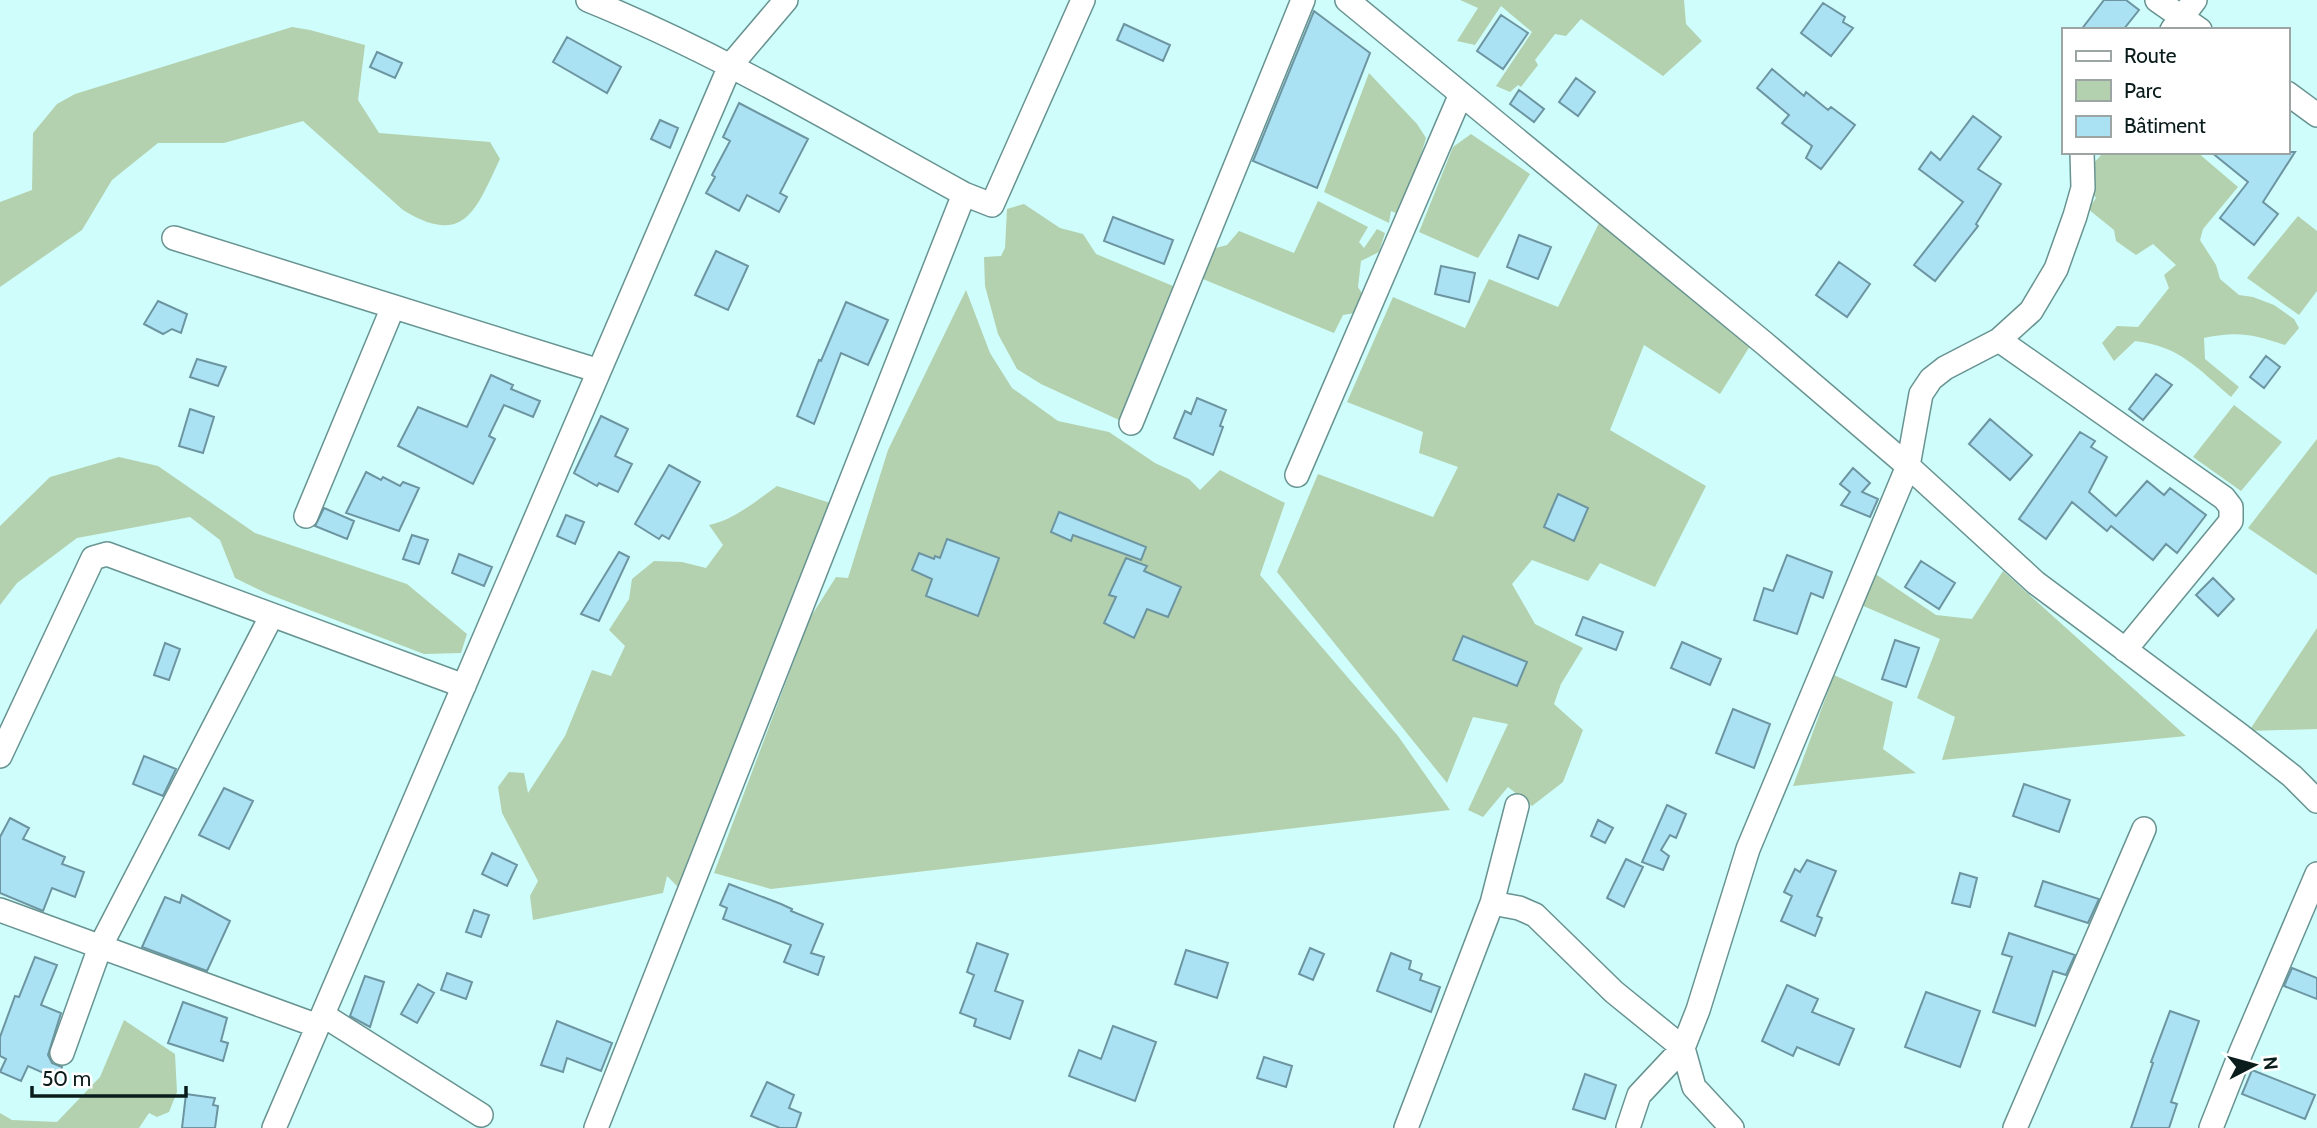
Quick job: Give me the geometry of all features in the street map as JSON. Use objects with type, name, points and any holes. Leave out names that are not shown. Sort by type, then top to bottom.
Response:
[{"type":"street","points":[[588,0],[626,7],[964,194],[992,205],[1083,0]]},
{"type":"street","points":[[274,1128],[730,65],[786,0]]},
{"type":"street","points":[[1131,423],[1303,0]]},
{"type":"street","points":[[1347,0],[1764,343],[1908,466],[2036,583],[2292,776],[2317,802]]},
{"type":"street","points":[[2157,0],[2188,19]]},
{"type":"street","points":[[1297,475],[1461,94]]},
{"type":"street","points":[[2289,94],[2317,115]]},
{"type":"street","points":[[1628,1128],[1639,1095],[1683,1048],[1698,1010],[1748,849],[1908,466],[1921,394],[1931,379],[1945,368],[2000,340],[2031,311],[2056,269],[2082,188],[2082,154]]},
{"type":"street","points":[[596,1128],[964,194]]},
{"type":"street","points":[[174,239],[599,371]]},
{"type":"street","points":[[306,516],[393,307]]},
{"type":"street","points":[[2000,340],[2224,498],[2231,507],[2231,521],[2125,650]]},
{"type":"street","points":[[0,756],[93,558],[107,554],[464,685]]},
{"type":"street","points":[[62,1053],[100,947],[271,615]]},
{"type":"street","points":[[1406,1128],[1492,903],[1517,806]]},
{"type":"street","points":[[2015,1128],[2144,829]]},
{"type":"street","points":[[2211,1128],[2317,874]]},
{"type":"street","points":[[1492,903],[1519,908],[1535,915],[1614,992],[1683,1048],[1694,1087],[1732,1128]]},
{"type":"street","points":[[0,910],[100,947],[321,1020],[481,1115]]},
{"type":"green space","points":[[1460,0],[1684,0],[1686,24],[1702,41],[1663,76],[1581,19],[1566,36],[1555,34],[1535,60],[1538,65],[1521,87],[1518,85],[1510,92],[1496,86],[1532,32],[1501,6],[1475,45],[1457,41],[1478,8]]},
{"type":"green space","points":[[292,27],[365,45],[358,100],[379,133],[490,142],[500,159],[475,207],[466,218],[455,224],[441,225],[424,221],[403,210],[303,121],[224,143],[158,143],[112,180],[82,230],[0,287],[0,202],[32,190],[33,133],[57,104],[75,94]]},
{"type":"green space","points":[[1369,73],[1417,124],[1426,138],[1403,216],[1391,211],[1389,223],[1324,192]]},
{"type":"green space","points":[[1471,134],[1530,174],[1478,258],[1419,232],[1453,147]]},
{"type":"green space","points":[[2102,154],[2199,154],[2238,187],[2203,229],[2200,240],[2216,265],[2220,279],[2239,295],[2274,305],[2294,319],[2299,328],[2285,345],[2245,335],[2204,338],[2205,359],[2239,387],[2231,397],[2188,360],[2164,348],[2135,341],[2114,361],[2102,343],[2117,326],[2138,327],[2169,288],[2164,275],[2176,265],[2153,244],[2136,255],[2116,241],[2114,230],[2088,209],[2096,198],[2086,191],[2088,169]]},
{"type":"green space","points":[[1318,201],[1368,227],[1359,242],[1364,248],[1377,229],[1385,233],[1379,252],[1361,261],[1358,287],[1365,298],[1361,312],[1343,315],[1334,333],[1198,277],[1208,250],[1227,245],[1239,231],[1294,253]]},
{"type":"green space","points":[[1024,204],[1060,228],[1083,234],[1096,254],[1173,286],[1119,420],[1041,384],[1017,369],[998,334],[985,286],[984,257],[1001,256],[1005,248],[1007,209]]},
{"type":"green space","points":[[2298,216],[2317,231],[2317,291],[2299,315],[2247,278]]},
{"type":"green space","points":[[1599,223],[1750,346],[1720,394],[1644,345],[1610,430],[1706,486],[1655,587],[1600,563],[1588,581],[1532,560],[1512,584],[1535,624],[1583,648],[1561,684],[1554,704],[1583,730],[1563,782],[1532,806],[1508,787],[1483,817],[1468,810],[1508,724],[1473,717],[1447,783],[1277,572],[1318,474],[1433,517],[1458,467],[1419,453],[1423,432],[1347,402],[1393,297],[1465,328],[1489,279],[1558,307]]},
{"type":"green space","points":[[966,290],[990,353],[1012,388],[1058,421],[1109,432],[1155,463],[1189,479],[1200,490],[1220,470],[1285,503],[1260,575],[1398,736],[1450,810],[771,889],[714,873],[810,618],[836,577],[848,578],[888,450]]},
{"type":"green space","points":[[2234,405],[2282,442],[2241,491],[2193,457]]},
{"type":"green space","points":[[2317,439],[2317,575],[2248,528]]},
{"type":"green space","points":[[119,457],[158,466],[255,533],[407,584],[467,634],[461,653],[424,654],[268,594],[235,578],[220,540],[190,517],[77,538],[17,583],[0,605],[0,526],[50,477]]},
{"type":"green space","points":[[777,486],[840,506],[690,899],[667,876],[663,893],[533,920],[530,896],[538,881],[502,813],[498,787],[509,772],[524,773],[528,793],[565,736],[592,670],[611,676],[625,646],[609,630],[629,599],[632,579],[654,561],[682,562],[706,568],[723,545],[709,525],[736,514]]},
{"type":"green space","points":[[2003,571],[2186,736],[1942,760],[1955,717],[1917,698],[1940,639],[1861,605],[1874,573],[1936,615],[1972,619]]},
{"type":"green space","points":[[2317,628],[2317,729],[2249,731]]},
{"type":"green space","points":[[1834,675],[1893,702],[1883,749],[1916,773],[1793,786]]},
{"type":"green space","points":[[124,1020],[175,1054],[177,1092],[169,1112],[157,1117],[149,1113],[139,1128],[0,1128],[0,1113],[12,1120],[57,1122],[100,1077]]},
{"type":"building","points":[[2104,0],[2126,0],[2139,10],[2125,28],[2083,28]]},
{"type":"building","points":[[1823,3],[1845,17],[1843,22],[1853,28],[1831,56],[1801,33]]},
{"type":"building","points":[[1314,11],[1370,53],[1317,188],[1253,161]]},
{"type":"building","points":[[1501,15],[1528,33],[1503,69],[1477,51]]},
{"type":"building","points":[[1124,24],[1170,45],[1163,61],[1117,40]]},
{"type":"building","points":[[567,37],[621,67],[607,93],[553,62]]},
{"type":"building","points":[[377,52],[402,63],[395,78],[370,67]]},
{"type":"building","points":[[1772,69],[1804,96],[1806,92],[1828,110],[1831,107],[1855,125],[1821,169],[1806,158],[1812,146],[1782,123],[1789,115],[1757,88]]},
{"type":"building","points":[[1576,78],[1595,92],[1578,116],[1559,102]]},
{"type":"building","points":[[1519,90],[1544,109],[1534,122],[1510,104]]},
{"type":"building","points":[[739,103],[808,139],[780,193],[787,197],[779,212],[747,195],[739,211],[706,193],[730,141],[723,137]]},
{"type":"building","points":[[1973,116],[2001,137],[1978,169],[2001,184],[1976,224],[1978,226],[1935,281],[1914,265],[1963,202],[1919,169],[1931,152],[1940,160]]},
{"type":"building","points":[[660,120],[678,128],[670,148],[651,139]]},
{"type":"building","points":[[2295,152],[2263,202],[2278,214],[2254,245],[2220,218],[2248,182],[2213,154]]},
{"type":"building","points":[[1113,217],[1173,240],[1164,264],[1104,241]]},
{"type":"building","points":[[1519,235],[1551,247],[1538,279],[1507,267]]},
{"type":"building","points":[[716,251],[748,266],[728,310],[695,295]]},
{"type":"building","points":[[1839,262],[1870,284],[1847,317],[1816,295]]},
{"type":"building","points":[[1441,266],[1475,273],[1469,302],[1435,294]]},
{"type":"building","points":[[158,301],[187,314],[181,333],[172,329],[163,334],[144,324]]},
{"type":"building","points":[[846,302],[888,320],[868,365],[841,353],[814,424],[797,416]]},
{"type":"building","points":[[2266,356],[2280,367],[2264,388],[2250,377]]},
{"type":"building","points":[[197,359],[226,367],[218,386],[190,377]]},
{"type":"building","points":[[2156,374],[2172,385],[2143,420],[2129,409]]},
{"type":"building","points":[[491,375],[513,385],[511,389],[540,401],[533,417],[504,405],[489,436],[495,439],[473,484],[398,446],[418,407],[467,427]]},
{"type":"building","points":[[1197,398],[1226,410],[1213,455],[1174,438],[1185,411],[1191,414]]},
{"type":"building","points":[[190,409],[214,417],[203,453],[179,446]]},
{"type":"building","points":[[601,416],[628,429],[615,456],[632,464],[618,492],[599,483],[597,486],[574,473]]},
{"type":"building","points":[[1990,419],[2032,455],[2010,480],[1969,444]]},
{"type":"building","points":[[2080,432],[2095,441],[2091,447],[2107,457],[2089,492],[2116,516],[2147,481],[2164,495],[2170,488],[2206,515],[2177,553],[2166,544],[2153,560],[2111,526],[2107,531],[2072,502],[2046,539],[2019,519]]},
{"type":"building","points":[[669,465],[700,482],[669,539],[662,535],[659,539],[635,524]]},
{"type":"building","points":[[1853,468],[1870,483],[1862,492],[1878,499],[1870,517],[1841,505],[1850,492],[1840,484]]},
{"type":"building","points":[[366,472],[400,486],[403,482],[419,488],[399,531],[346,513]]},
{"type":"building","points":[[1558,494],[1588,508],[1574,541],[1544,527]]},
{"type":"building","points":[[324,508],[354,521],[347,539],[315,526]]},
{"type":"building","points":[[1059,512],[1146,547],[1141,560],[1073,535],[1071,541],[1051,532]]},
{"type":"building","points":[[566,515],[584,522],[575,544],[557,536]]},
{"type":"building","points":[[412,535],[428,540],[419,564],[403,559]]},
{"type":"building","points":[[947,539],[999,558],[978,616],[926,596],[932,579],[912,570],[919,553],[934,559],[935,556],[940,558]]},
{"type":"building","points":[[619,552],[629,557],[599,621],[581,614]]},
{"type":"building","points":[[459,554],[492,567],[484,586],[452,573]]},
{"type":"building","points":[[1787,555],[1832,572],[1823,598],[1811,593],[1797,634],[1754,620],[1764,588],[1773,591]]},
{"type":"building","points":[[1126,558],[1147,566],[1144,571],[1181,587],[1168,617],[1147,609],[1134,638],[1104,623],[1116,597],[1109,595]]},
{"type":"building","points":[[1921,561],[1955,583],[1939,609],[1905,587]]},
{"type":"building","points":[[2213,578],[2234,599],[2218,616],[2196,595]]},
{"type":"building","points":[[1583,617],[1623,632],[1616,650],[1576,635]]},
{"type":"building","points":[[1463,636],[1527,662],[1517,686],[1453,660]]},
{"type":"building","points":[[1895,640],[1919,648],[1906,687],[1882,679]]},
{"type":"building","points":[[1682,642],[1721,659],[1710,685],[1671,668]]},
{"type":"building","points":[[165,643],[180,649],[169,680],[154,675]]},
{"type":"building","points":[[1733,709],[1770,724],[1754,768],[1716,753]]},
{"type":"building","points":[[144,756],[176,769],[163,796],[133,784]]},
{"type":"building","points":[[2024,784],[2070,800],[2059,832],[2013,816]]},
{"type":"building","points":[[224,788],[253,801],[229,849],[199,835]]},
{"type":"building","points":[[1667,805],[1686,814],[1676,838],[1670,835],[1661,850],[1669,856],[1663,870],[1642,862]]},
{"type":"building","points":[[10,818],[29,828],[23,839],[65,857],[62,864],[84,872],[75,897],[52,888],[43,911],[0,893],[0,837]]},
{"type":"building","points":[[1598,820],[1613,828],[1605,843],[1591,836]]},
{"type":"building","points":[[492,853],[517,865],[507,886],[482,874]]},
{"type":"building","points":[[1626,859],[1643,867],[1624,907],[1607,898]]},
{"type":"building","points":[[1807,860],[1836,871],[1817,916],[1822,918],[1815,936],[1781,921],[1792,896],[1784,892],[1795,869],[1800,872]]},
{"type":"building","points":[[1960,873],[1977,878],[1970,907],[1952,903]]},
{"type":"building","points":[[2043,881],[2099,899],[2088,923],[2035,906]]},
{"type":"building","points":[[729,884],[823,924],[811,953],[824,957],[818,975],[784,962],[791,945],[723,919],[727,908],[720,905]]},
{"type":"building","points":[[182,895],[230,921],[207,971],[142,947],[165,897],[180,903]]},
{"type":"building","points":[[474,910],[489,915],[481,937],[466,932]]},
{"type":"building","points":[[2009,933],[2075,955],[2066,975],[2053,971],[2035,1026],[1993,1012],[2012,957],[2002,954]]},
{"type":"building","points":[[977,943],[1008,954],[995,991],[1023,1001],[1010,1039],[974,1026],[976,1019],[960,1013],[974,975],[967,972]]},
{"type":"building","points":[[1310,948],[1324,954],[1313,980],[1299,974]]},
{"type":"building","points":[[1186,950],[1228,963],[1217,998],[1175,984]]},
{"type":"building","points":[[1391,953],[1411,961],[1409,969],[1422,974],[1420,980],[1440,987],[1431,1012],[1377,991]]},
{"type":"building","points":[[35,957],[57,965],[41,1005],[61,1013],[48,1055],[52,1063],[62,1067],[57,1079],[28,1066],[21,1081],[0,1072],[6,1059],[0,1056],[0,1037],[15,996],[19,997]]},
{"type":"building","points":[[2292,968],[2317,978],[2317,999],[2284,986]]},
{"type":"building","points":[[447,973],[472,982],[466,999],[441,990]]},
{"type":"building","points":[[365,976],[384,982],[370,1027],[350,1016]]},
{"type":"building","points":[[418,984],[434,993],[417,1023],[401,1014]]},
{"type":"building","points":[[1787,985],[1818,999],[1812,1012],[1854,1029],[1839,1065],[1797,1047],[1793,1056],[1762,1041]]},
{"type":"building","points":[[1926,992],[1980,1011],[1960,1067],[1905,1047]]},
{"type":"building","points":[[183,1002],[227,1018],[221,1041],[228,1043],[223,1061],[168,1043]]},
{"type":"building","points":[[2170,1011],[2199,1021],[2171,1102],[2177,1104],[2169,1128],[2131,1128],[2153,1063],[2151,1062]]},
{"type":"building","points":[[557,1021],[612,1043],[601,1071],[567,1058],[563,1072],[541,1065]]},
{"type":"building","points":[[1113,1026],[1156,1042],[1135,1101],[1069,1076],[1079,1050],[1101,1059]]},
{"type":"building","points":[[1264,1057],[1292,1066],[1286,1087],[1257,1078]]},
{"type":"building","points":[[2252,1070],[2315,1095],[2305,1119],[2242,1094]]},
{"type":"building","points":[[1585,1074],[1616,1085],[1605,1119],[1573,1109]]},
{"type":"building","points":[[767,1082],[794,1095],[789,1108],[801,1113],[796,1128],[780,1128],[751,1116]]},
{"type":"building","points":[[186,1094],[215,1098],[213,1105],[218,1106],[215,1128],[182,1128]]}]
